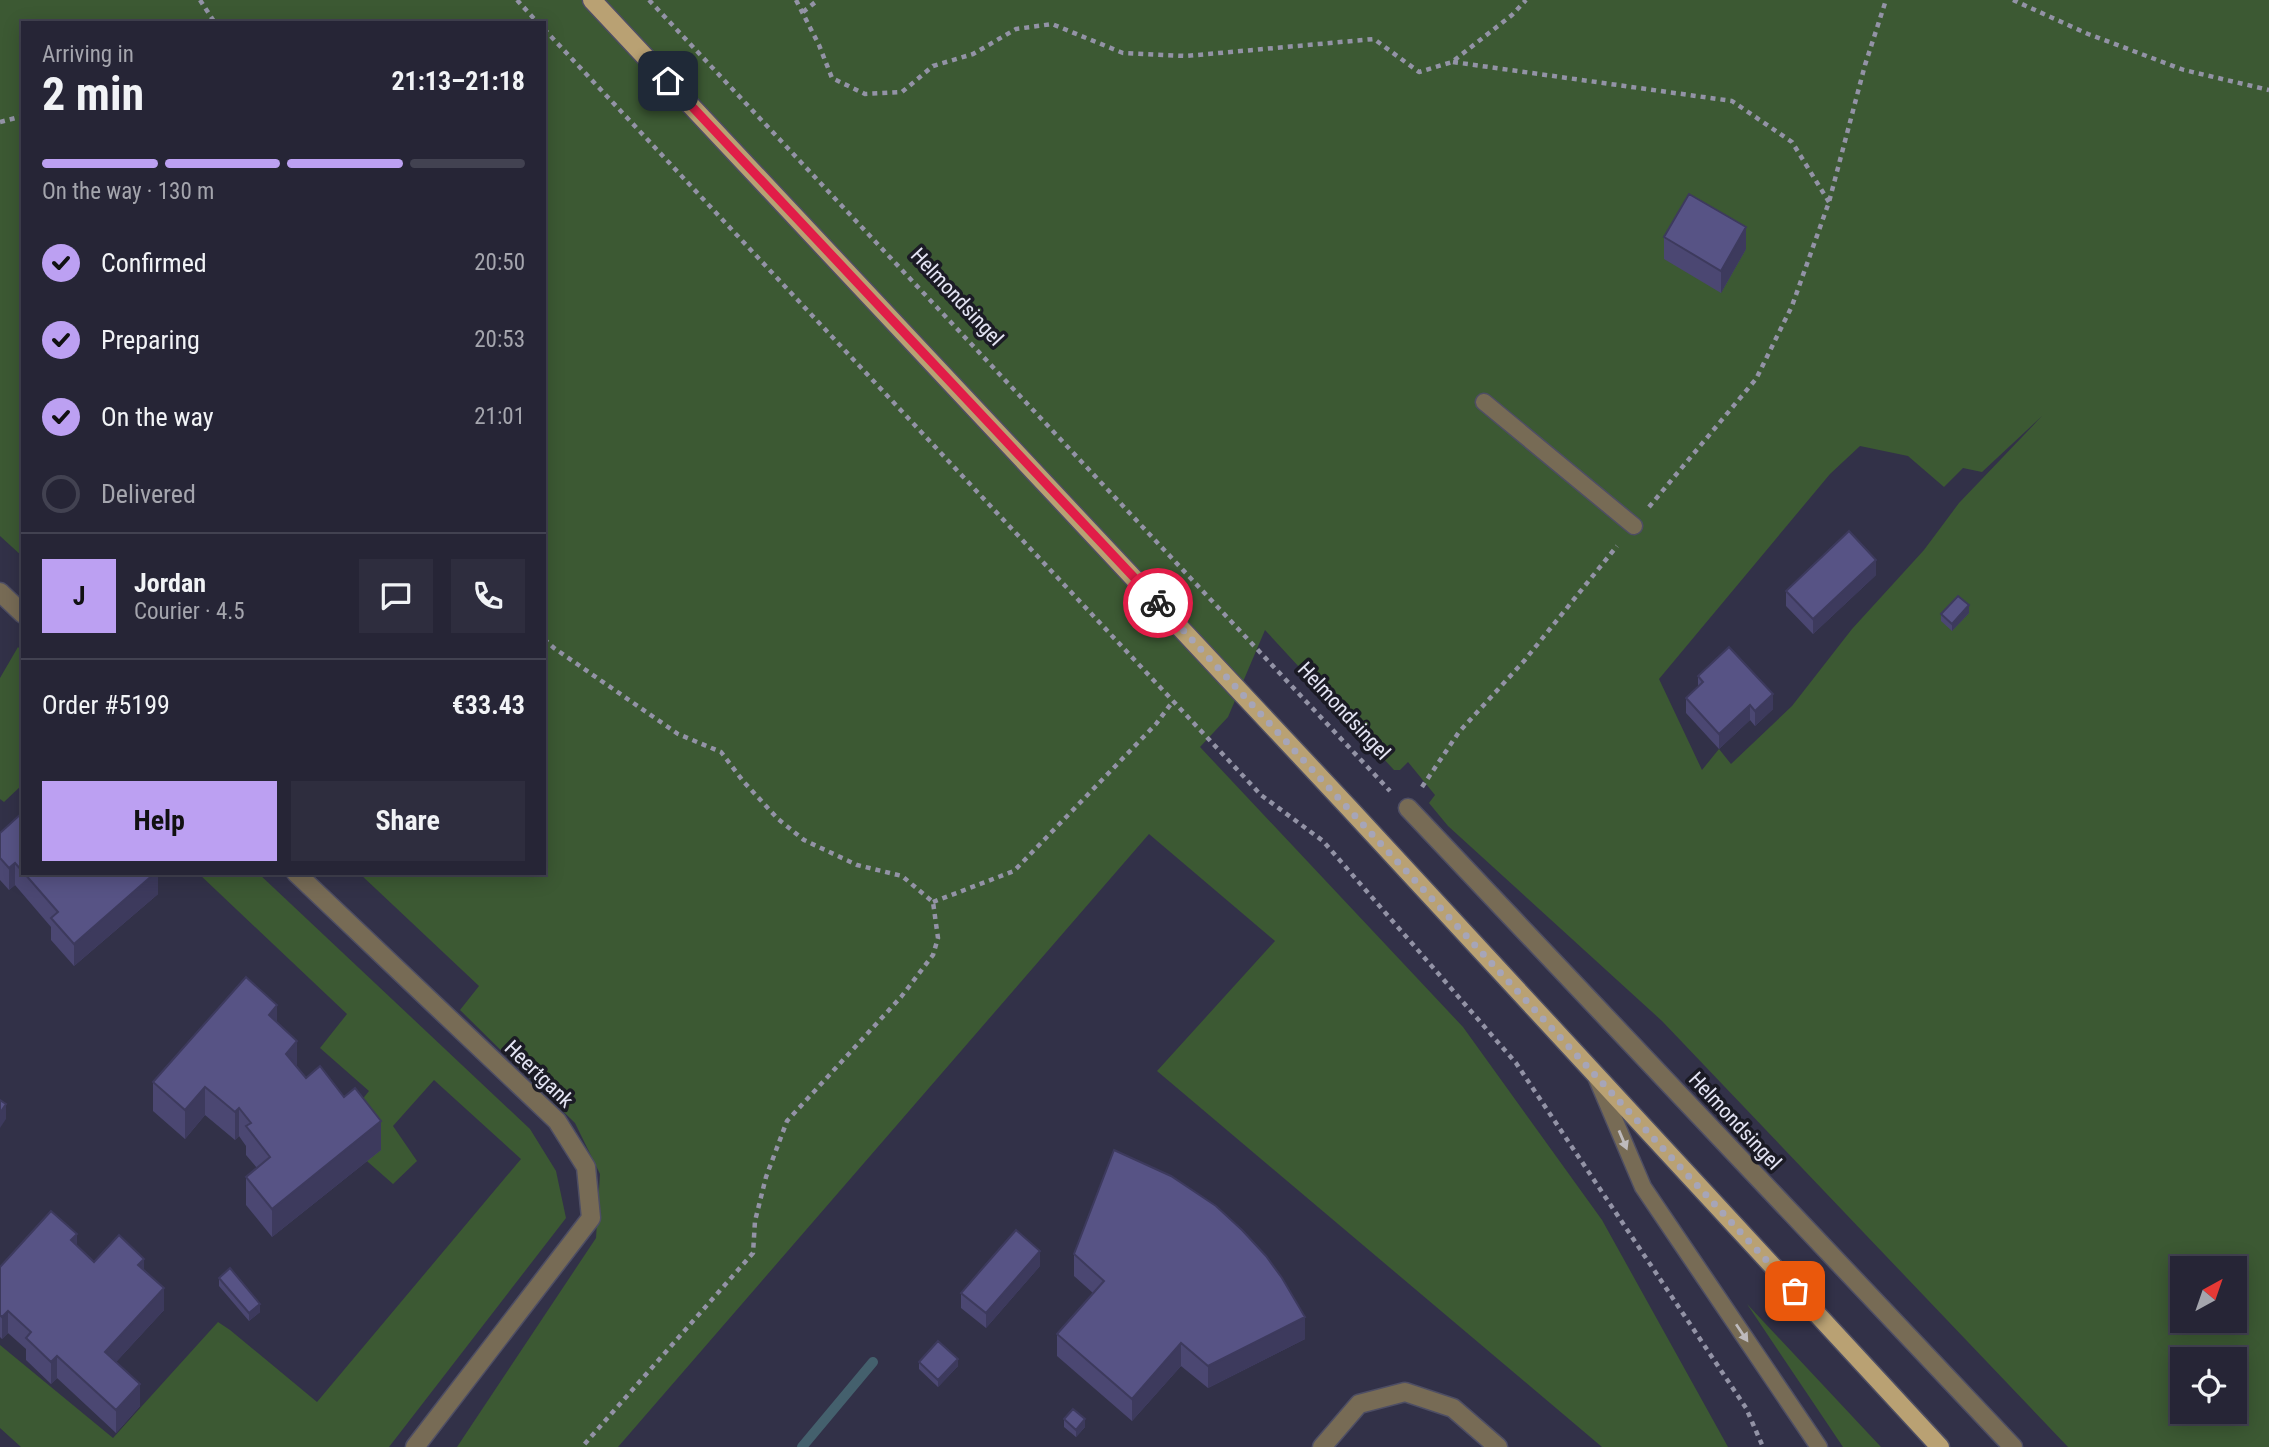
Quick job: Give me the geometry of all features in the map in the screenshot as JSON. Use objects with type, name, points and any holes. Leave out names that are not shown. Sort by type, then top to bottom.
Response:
[{"type":"main road","points":[[592,0],[1305,760],[1940,1447]]},
{"type":"street","points":[[0,592],[21,612]]},
{"type":"street","name":"Helmondsingel","points":[[1408,808],[2013,1447]]},
{"type":"street","name":"Heertgank","points":[[298,875],[557,1121],[586,1167],[590,1218],[415,1447]]},
{"type":"street","points":[[1322,1447],[1359,1404],[1405,1392],[1453,1408],[1498,1447]]},
{"type":"lane","points":[[1484,402],[1634,526]]},
{"type":"lane","points":[[1596,1077],[1643,1187],[1819,1447]]},
{"type":"path","points":[[200,0],[214,21]]},
{"type":"path","points":[[517,0],[536,21]]},
{"type":"path","name":"Helmondsingel","points":[[649,0],[1375,778],[1408,808]]},
{"type":"path","points":[[796,0],[832,78],[865,94],[902,92],[933,66],[973,54],[1016,29],[1052,24],[1124,53],[1186,56],[1374,39],[1419,72],[1452,62],[1512,15],[1526,0]]},
{"type":"path","points":[[803,12],[818,0]]},
{"type":"path","points":[[1408,808],[1460,732],[1524,661],[1756,379],[1792,306],[1829,202],[1886,0]]},
{"type":"path","points":[[2013,0],[2088,34],[2184,70],[2269,90]]},
{"type":"path","points":[[546,31],[1261,795],[1323,841],[1516,1063],[1746,1408],[1763,1447]]},
{"type":"path","points":[[1452,62],[1732,101],[1792,142],[1829,202]]},
{"type":"path","points":[[0,122],[21,117]]},
{"type":"path","points":[[546,641],[678,734],[721,752],[778,819],[804,840],[857,865],[902,876],[933,902],[938,938],[933,955],[901,997],[787,1121],[766,1177],[755,1221],[753,1253],[582,1447]]},
{"type":"path","points":[[933,902],[1014,872],[1156,724],[1173,701]]},
{"type":"green space","points":[[0,0],[2269,0],[2269,1447],[2068,1447],[1662,1021],[1448,826],[1429,803],[1435,795],[1408,762],[1400,770],[1394,770],[1265,630],[1228,717],[1200,747],[1463,1027],[1602,1220],[1728,1447],[1602,1447],[1157,1071],[1275,941],[1149,834],[618,1447],[457,1447],[596,1238],[600,1174],[575,1123],[460,1010],[479,986],[361,875],[546,875],[546,21],[21,21],[21,555],[0,536]],"holes":[[[2042,416],[1959,503],[1924,550],[1852,629],[1792,706],[1731,764],[1719,749],[1702,770],[1659,679],[1830,474],[1860,446],[1908,456],[1944,487],[1963,468],[1982,472]]]},
{"type":"green space","points":[[18,647],[21,650],[21,786],[4,802],[0,799],[0,678]]},
{"type":"green space","points":[[200,875],[260,875],[530,1129],[556,1171],[566,1218],[389,1447],[21,1447],[0,1428],[0,1345],[113,1438],[218,1322],[317,1402],[521,1159],[434,1080],[393,1126],[417,1161],[393,1184],[335,1133],[369,1091],[320,1048],[347,1014]]},
{"type":"green space","points":[[1747,1304],[1881,1447],[1843,1447]]},
{"type":"building","points":[[1689,194],[1746,227],[1721,271],[1664,237]]},
{"type":"building","points":[[1849,531],[1876,560],[1813,619],[1786,591]]},
{"type":"building","points":[[1958,596],[1969,605],[1952,624],[1941,614]]},
{"type":"building","points":[[1729,647],[1773,694],[1755,711],[1750,705],[1719,734],[1686,698],[1703,682],[1698,676]]},
{"type":"building","points":[[21,814],[21,870],[15,863],[9,868],[0,858],[0,833]]},
{"type":"building","points":[[26,875],[153,875],[74,944],[51,918],[58,912]]},
{"type":"building","points":[[246,977],[277,1005],[269,1015],[297,1041],[286,1054],[306,1078],[320,1066],[344,1097],[355,1088],[381,1121],[272,1209],[246,1177],[270,1157],[246,1126],[251,1123],[239,1108],[235,1112],[205,1087],[185,1110],[153,1082]]},
{"type":"building","points":[[0,1100],[6,1104],[0,1113]]},
{"type":"building","points":[[1114,1150],[1171,1176],[1216,1206],[1266,1256],[1305,1317],[1208,1366],[1181,1343],[1132,1399],[1057,1334],[1104,1281],[1074,1254]]},
{"type":"building","points":[[51,1211],[77,1234],[71,1240],[94,1262],[119,1235],[144,1259],[138,1265],[164,1288],[105,1352],[140,1384],[116,1410],[57,1356],[51,1362],[26,1338],[31,1332],[8,1311],[2,1317],[0,1315],[0,1267]]},
{"type":"building","points":[[1016,1230],[1040,1251],[986,1313],[961,1293]]},
{"type":"building","points":[[230,1268],[260,1304],[249,1313],[219,1278]]},
{"type":"building","points":[[938,1341],[958,1359],[938,1380],[919,1362]]},
{"type":"building","points":[[1073,1409],[1085,1419],[1076,1430],[1064,1419]]},
{"type":"waterway","points":[[802,1447],[873,1362]]},
{"type":"way so far","points":[[1158,603],[1795,1291]]},
{"type":"route","points":[[668,81],[1158,603]]}]
